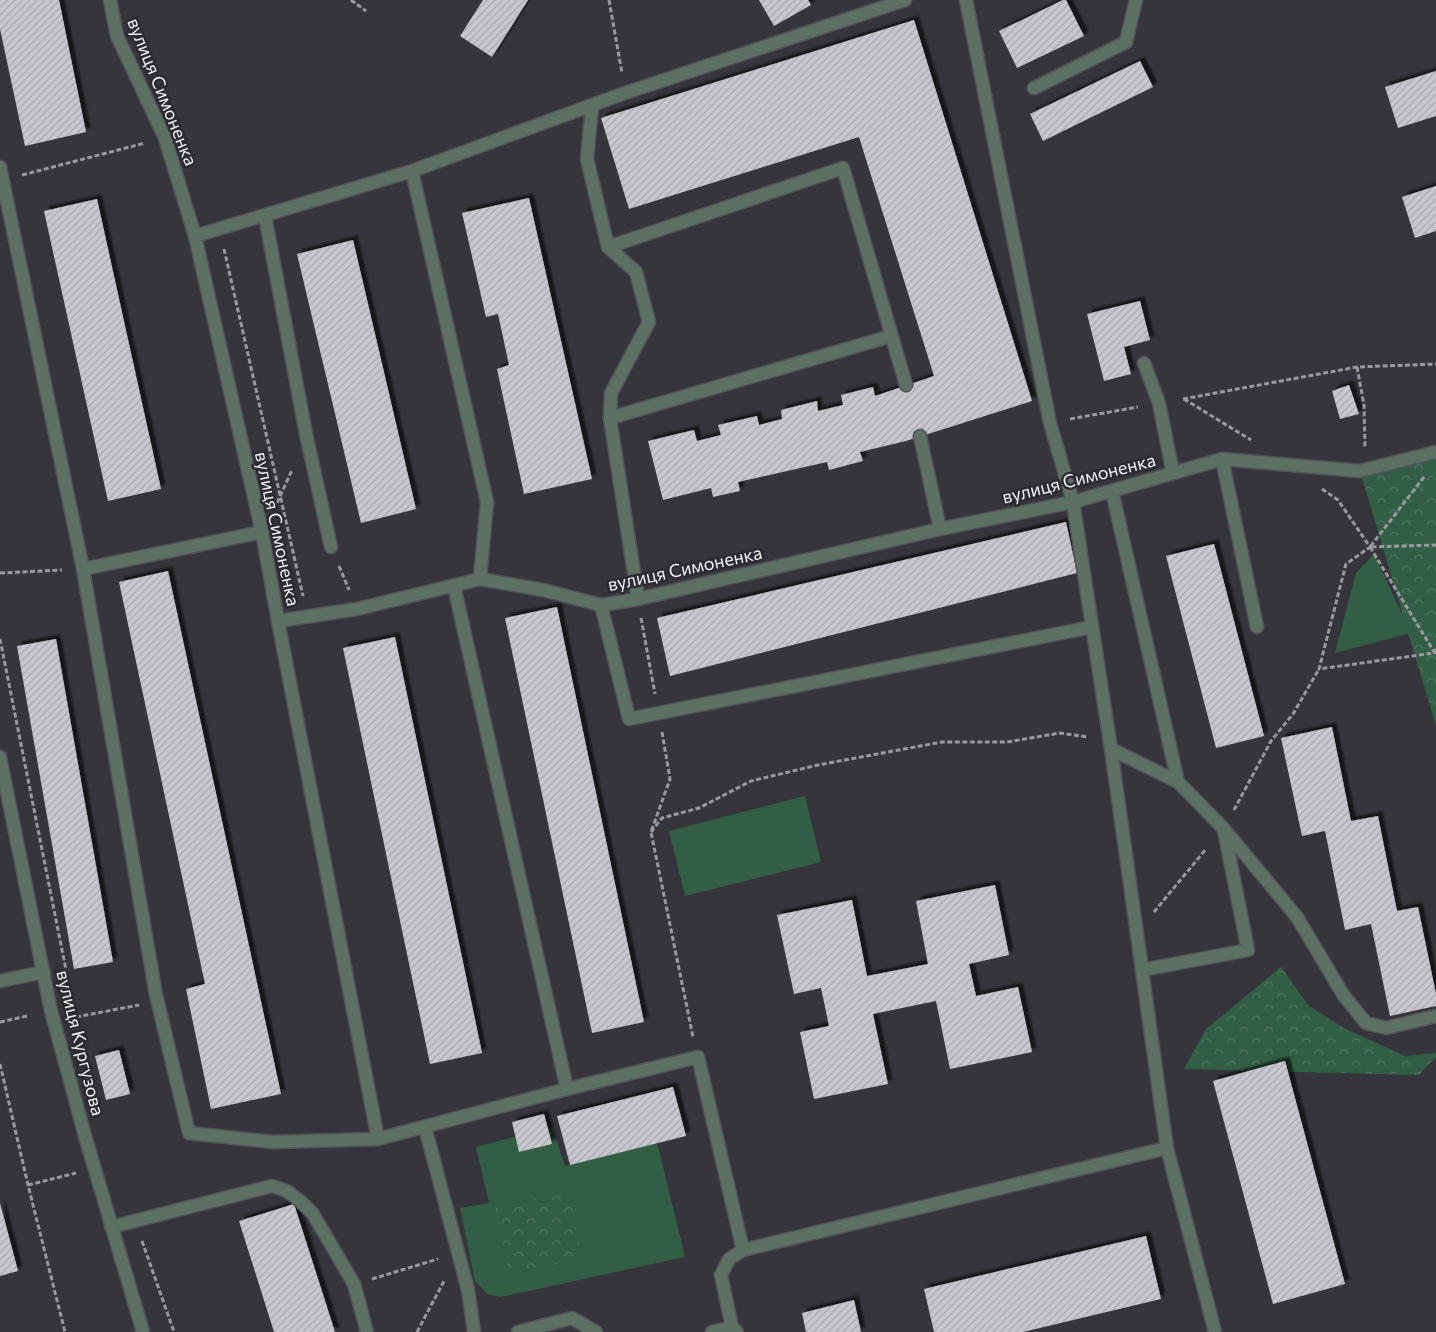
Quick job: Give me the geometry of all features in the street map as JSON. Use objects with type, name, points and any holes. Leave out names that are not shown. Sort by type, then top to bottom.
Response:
[{"type":"street","name":"вулиця Симоненка","points":[[110,0],[117,36],[165,138],[195,236],[262,532],[278,621],[357,609],[480,579],[543,590],[602,605],[638,599],[940,529],[1072,502],[1222,458],[1360,471],[1436,452]]},
{"type":"street","points":[[195,236],[412,171],[625,93],[905,0]]},
{"type":"street","points":[[966,0],[1050,423],[1072,502],[1111,749],[1168,1148],[1215,1332]]},
{"type":"street","points":[[1034,88],[1126,42],[1136,0]]},
{"type":"street","points":[[592,106],[587,160],[608,247],[636,272],[649,322],[611,393],[610,418],[638,599]]},
{"type":"street","points":[[608,247],[843,168],[906,385]]},
{"type":"street","points":[[412,171],[487,502],[480,579]]},
{"type":"street","points":[[1,174],[83,569],[158,1002],[189,1133],[272,1142],[378,1138],[698,1057],[743,1250]]},
{"type":"street","points":[[265,216],[306,434],[330,547]]},
{"type":"street","points":[[610,418],[891,336]]},
{"type":"street","points":[[1144,363],[1159,403],[1173,473]]},
{"type":"street","points":[[920,436],[940,529]]},
{"type":"street","points":[[1222,458],[1257,627]]},
{"type":"street","points":[[1112,491],[1178,782]]},
{"type":"street","points":[[83,569],[262,532]]},
{"type":"street","points":[[454,586],[567,1089]]},
{"type":"street","points":[[602,605],[629,719],[1092,627]]},
{"type":"street","points":[[278,621],[378,1138]]},
{"type":"street","points":[[1111,749],[1178,782],[1224,829],[1297,917],[1344,996],[1366,1023],[1386,1028],[1436,1016]]},
{"type":"street","name":"вулиця Кургузова","points":[[0,757],[51,1011],[94,1168],[143,1332]]},
{"type":"street","points":[[1142,970],[1248,950],[1224,829]]},
{"type":"street","points":[[0,981],[44,972]]},
{"type":"street","points":[[426,1127],[468,1290],[474,1332]]},
{"type":"street","points":[[712,1332],[735,1329],[721,1274],[729,1259],[743,1250],[1168,1148]]},
{"type":"street","points":[[111,1227],[272,1186],[287,1191],[312,1214],[354,1284],[367,1332]]},
{"type":"street","points":[[518,1332],[572,1318],[596,1332]]},
{"type":"path","points":[[351,0],[366,11]]},
{"type":"path","points":[[609,0],[625,93]]},
{"type":"path","points":[[1,174],[165,138]]},
{"type":"path","points":[[219,229],[308,617]]},
{"type":"path","points":[[1050,423],[1357,367],[1436,364]]},
{"type":"path","points":[[1357,367],[1364,405],[1364,470]]},
{"type":"path","points":[[1184,399],[1257,444]]},
{"type":"path","points":[[262,532],[281,496],[292,469]]},
{"type":"path","points":[[1137,932],[1224,829],[1271,741],[1293,714],[1319,669],[1346,564],[1370,547],[1430,470]]},
{"type":"path","points":[[1317,485],[1338,500],[1370,547],[1435,652],[1319,669]]},
{"type":"path","points":[[1370,547],[1436,545]]},
{"type":"path","points":[[330,547],[357,609]]},
{"type":"path","points":[[0,573],[83,569]]},
{"type":"path","points":[[638,599],[670,779],[651,832],[698,1057]]},
{"type":"path","points":[[0,639],[78,1026]]},
{"type":"path","points":[[651,832],[662,818],[699,808],[751,781],[818,765],[942,742],[1007,742],[1060,733],[1090,737],[1111,749]]},
{"type":"path","points":[[76,1017],[158,1002]]},
{"type":"path","points":[[0,1022],[27,1016]]},
{"type":"path","points":[[0,1064],[65,1332]]},
{"type":"path","points":[[28,1185],[94,1168]]},
{"type":"path","points":[[135,1221],[174,1332]]},
{"type":"path","points":[[354,1284],[458,1254]]},
{"type":"path","points":[[417,1332],[458,1254]]},
{"type":"green space","points":[[1436,460],[1436,726],[1360,471]]},
{"type":"green space","points":[[1374,554],[1411,633],[1335,653],[1356,573]]},
{"type":"green space","points":[[805,796],[821,862],[685,896],[669,831]]},
{"type":"green space","points":[[1281,967],[1309,1006],[1344,1028],[1405,1056],[1436,1053],[1436,1057],[1419,1075],[1184,1069],[1206,1029]]},
{"type":"green space","points":[[552,1127],[565,1166],[657,1142],[685,1257],[501,1297],[487,1294],[475,1281],[460,1208],[489,1203],[476,1147]]},
{"type":"green space","points":[[569,1191],[582,1259],[509,1274],[495,1207]]},
{"type":"building","points":[[0,0],[59,0],[86,132],[25,146],[0,29]]},
{"type":"building","points":[[483,0],[528,0],[492,57],[460,36]]},
{"type":"building","points":[[759,0],[808,0],[811,5],[774,26]]},
{"type":"building","points":[[1066,0],[1084,36],[1017,68],[999,31]]},
{"type":"building","points":[[914,20],[1032,401],[906,441],[860,452],[863,461],[829,470],[827,462],[738,482],[740,491],[713,497],[711,488],[663,500],[648,441],[694,430],[697,441],[721,435],[718,425],[757,416],[759,425],[782,419],[781,410],[817,401],[818,411],[843,405],[841,395],[873,387],[875,396],[934,376],[859,137],[629,209],[601,118]]},
{"type":"building","points":[[1140,61],[1153,87],[1043,141],[1030,114]]},
{"type":"building","points":[[1436,71],[1436,116],[1398,128],[1385,87]]},
{"type":"building","points":[[1436,186],[1436,231],[1415,238],[1402,197]]},
{"type":"building","points":[[529,198],[592,479],[524,494],[497,369],[509,365],[498,314],[486,317],[462,213]]},
{"type":"building","points":[[97,199],[161,489],[108,501],[44,211]]},
{"type":"building","points":[[353,240],[416,509],[361,523],[297,254]]},
{"type":"building","points":[[1140,301],[1150,340],[1124,347],[1131,374],[1104,381],[1087,314]]},
{"type":"building","points":[[1349,385],[1359,414],[1340,419],[1332,391]]},
{"type":"building","points":[[1066,522],[1077,573],[670,676],[657,618]]},
{"type":"building","points":[[1214,544],[1264,736],[1216,748],[1166,556]]},
{"type":"building","points":[[168,571],[281,1094],[211,1109],[186,989],[205,984],[119,582]]},
{"type":"building","points":[[557,607],[644,1022],[592,1033],[505,618]]},
{"type":"building","points":[[395,637],[482,1053],[430,1064],[343,648]]},
{"type":"building","points":[[56,639],[113,962],[74,969],[17,646]]},
{"type":"building","points":[[1332,727],[1351,821],[1378,816],[1397,911],[1418,907],[1436,994],[1436,1006],[1390,1016],[1371,924],[1345,930],[1325,831],[1302,836],[1281,738]]},
{"type":"building","points":[[995,885],[1009,955],[969,964],[976,996],[1018,987],[1032,1052],[950,1069],[936,1001],[873,1014],[888,1084],[814,1099],[800,1032],[829,1026],[821,988],[794,994],[777,915],[852,900],[867,976],[928,964],[916,901]]},
{"type":"building","points":[[119,1050],[130,1094],[106,1100],[95,1056]]},
{"type":"building","points":[[1285,1061],[1345,1284],[1273,1304],[1213,1081]]},
{"type":"building","points":[[673,1087],[686,1136],[570,1165],[557,1116]]},
{"type":"building","points":[[544,1114],[552,1144],[519,1152],[512,1122]]},
{"type":"building","points":[[0,1203],[18,1271],[0,1276]]},
{"type":"building","points":[[294,1204],[335,1332],[274,1332],[239,1221]]},
{"type":"building","points":[[1146,1236],[1161,1299],[1023,1332],[934,1332],[924,1289]]},
{"type":"building","points":[[854,1300],[861,1332],[806,1332],[802,1313]]}]
